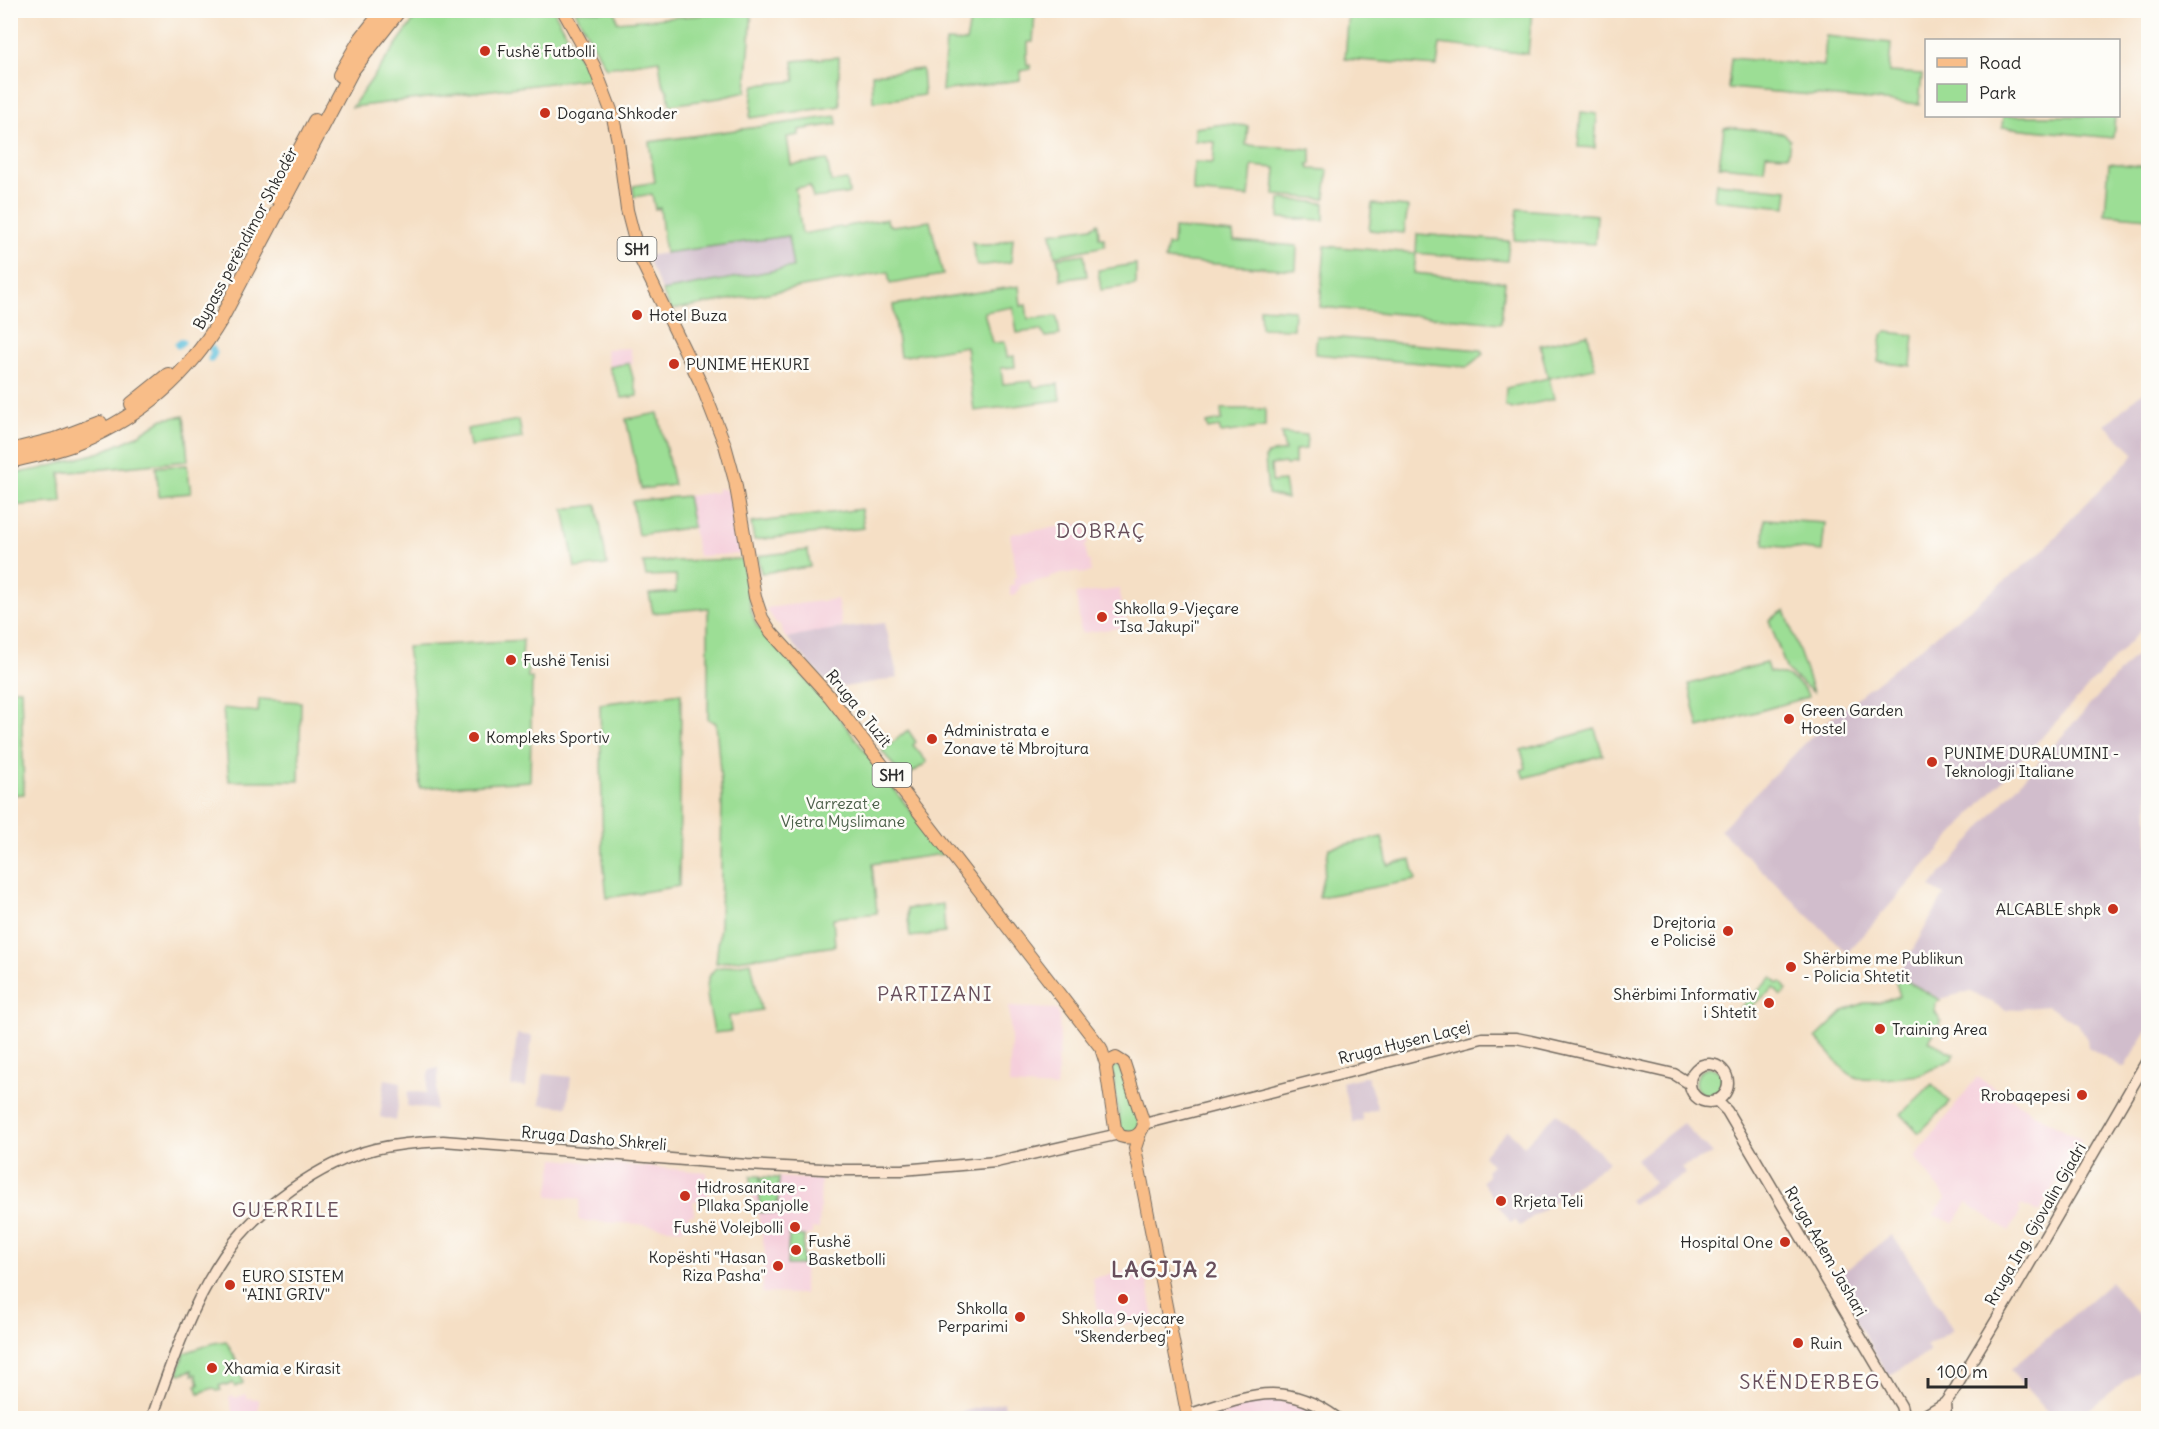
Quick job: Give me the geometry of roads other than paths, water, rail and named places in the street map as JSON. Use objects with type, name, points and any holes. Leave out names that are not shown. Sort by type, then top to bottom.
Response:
[{"type":"highway","name":"Bypass perëndimor Shkodër","points":[[10,451],[92,427],[122,411],[163,379],[184,357],[214,314],[351,55],[384,10]]},
{"type":"highway","name":"Bypass perëndimor Shkodër","points":[[10,461],[80,442],[121,422],[153,400],[183,371],[207,342],[221,320],[352,70],[399,10]]},
{"type":"main road","name":"Rruga e Tuzit","points":[[563,10],[594,66],[612,113],[627,210],[639,256],[711,407],[727,451],[735,481],[755,597],[765,624],[830,697],[1101,1048]]},
{"type":"main road","name":"Rruga Hysen Laçej","points":[[1142,1129],[1482,1038],[1516,1038],[1674,1074]]},
{"type":"main road","name":"SH1","points":[[1101,1048],[1120,1059]]},
{"type":"main road","name":"SH1","points":[[1101,1048],[1106,1064],[1115,1128],[1120,1135]]},
{"type":"main road","points":[[1106,1064],[1113,1058],[1120,1059],[1124,1063],[1142,1129],[1135,1148],[1186,1418],[1256,1394],[1282,1393],[1320,1407],[1337,1419]]},
{"type":"main road","name":"Rruga Ing. Gjovalin Gjadri","points":[[1945,1403],[2009,1299],[2148,1059]]},
{"type":"main road","points":[[1706,1064],[1720,1067],[1728,1078],[1728,1085],[1720,1097],[1709,1101],[1696,1096],[1690,1084],[1674,1074],[1695,1071],[1706,1064]]},
{"type":"main road","points":[[1690,1084],[1695,1071]]},
{"type":"main road","name":"Rruga Adem Jashari","points":[[1720,1097],[1900,1406]]},
{"type":"main road","points":[[1120,1135],[1131,1138],[1142,1129]]},
{"type":"main road","points":[[1120,1135],[1135,1148]]},
{"type":"main road","name":"Rruga Dasho Shkreli","points":[[152,1419],[189,1320],[214,1273],[235,1241],[273,1203],[295,1187],[332,1166],[373,1150],[414,1142],[443,1142],[747,1165],[842,1170],[902,1170],[996,1162],[1120,1135]]},
{"type":"main road","points":[[1920,1417],[1945,1403],[1946,1419]]},
{"type":"main road","points":[[1900,1406],[1920,1417],[1938,1419]]},
{"type":"main road","points":[[1900,1406],[1904,1419]]},
{"type":"waterway","points":[[178,345],[182,342]]},
{"type":"waterway","points":[[211,359],[214,353],[212,349]]},
{"type":"place","name":"Fushë Futbolli","points":[[485,51]]},
{"type":"place","name":"Dogana Shkoder","points":[[545,113]]},
{"type":"place","name":"Hotel Buza","points":[[637,315]]},
{"type":"place","name":"PUNIME HEKURI","points":[[674,364]]},
{"type":"place","name":"Shkolla 9-Vjeçare \"Isa Jakupi\"","points":[[1102,617]]},
{"type":"place","name":"Fushë Tenisi","points":[[511,660]]},
{"type":"place","name":"Green Garden Hostel","points":[[1789,719]]},
{"type":"place","name":"Kompleks Sportiv","points":[[474,737]]},
{"type":"place","name":"Administrata e Zonave të Mbrojtura","points":[[932,739]]},
{"type":"place","name":"PUNIME DURALUMINI - Teknologji Italiane","points":[[1932,762]]},
{"type":"place","name":"ALCABLE shpk","points":[[2113,909]]},
{"type":"place","name":"Drejtoria e Policisë","points":[[1728,931]]},
{"type":"place","name":"Shërbime me Publikun - Policia Shtetit","points":[[1791,967]]},
{"type":"place","name":"Shërbimi Informativ i Shtetit","points":[[1769,1003]]},
{"type":"place","name":"Training Area","points":[[1880,1029]]},
{"type":"place","name":"Rrobaqepesi","points":[[2082,1095]]},
{"type":"place","name":"Hidrosanitare - Pllaka Spanjolle","points":[[685,1196]]},
{"type":"place","name":"Rrjeta Teli","points":[[1501,1201]]},
{"type":"place","name":"Fushë Volejbolli","points":[[795,1227]]},
{"type":"place","name":"Hospital One","points":[[1785,1242]]},
{"type":"place","name":"Fushë Basketbolli","points":[[796,1250]]},
{"type":"place","name":"Kopështi \"Hasan Riza Pasha\"","points":[[778,1266]]},
{"type":"place","name":"EURO SISTEM \"AINI GRIV\"","points":[[230,1285]]},
{"type":"place","name":"Shkolla 9-vjecare \"Skenderbeg\"","points":[[1123,1299]]},
{"type":"place","name":"Shkolla Perparimi","points":[[1020,1317]]},
{"type":"place","name":"Ruin","points":[[1798,1343]]},
{"type":"place","name":"Xhamia e Kirasit","points":[[212,1368]]},
{"type":"district","name":"DOBRAÇ","points":[[1101,530]]},
{"type":"district","name":"PARTIZANI","points":[[935,993]]},
{"type":"district","name":"GUERRILE","points":[[286,1209]]},
{"type":"district","name":"LAGJJA 2","points":[[1165,1269]]},
{"type":"district","name":"SKËNDERBEG","points":[[1810,1381]]},
{"type":"park label","name":"Varrezat e Vjetra Myslimane","points":[[843,812]]}]
